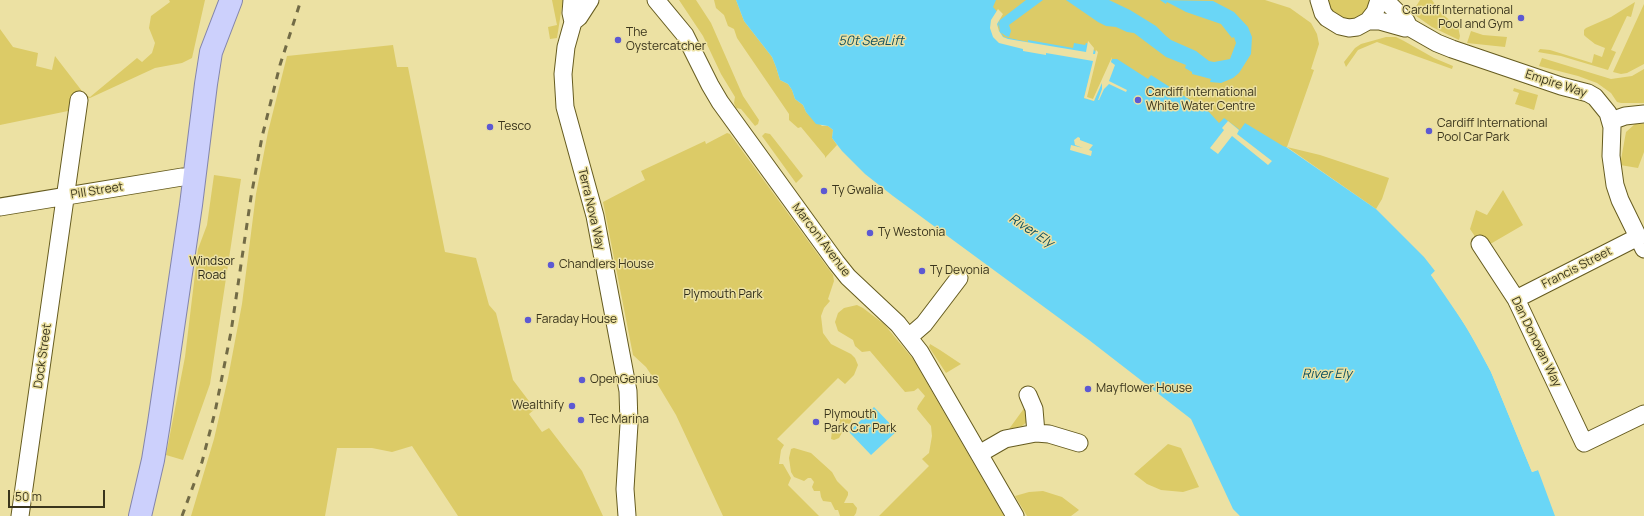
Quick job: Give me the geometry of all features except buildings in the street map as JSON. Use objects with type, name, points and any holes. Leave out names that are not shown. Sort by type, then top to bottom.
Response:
[{"type":"main road","points":[[140,516],[159,423],[192,205],[194,177],[211,52],[230,0]]},
{"type":"street","name":"Terra Nova Way","points":[[572,0],[571,13],[573,22],[566,47],[564,63],[565,108],[593,210],[628,390],[629,424],[625,489],[627,516]]},
{"type":"street","name":"Terra Nova Way","points":[[573,22],[579,17],[590,0]]},
{"type":"street","name":"Marconi Avenue","points":[[654,0],[685,34],[710,85],[726,111],[836,262],[848,277],[890,315],[909,337],[935,377],[1015,516]]},
{"type":"street","points":[[1315,2],[1327,18],[1340,26],[1357,27],[1368,21],[1375,12],[1378,0]]},
{"type":"street","name":"Empire Way","points":[[1385,0],[1406,21],[1409,27],[1437,43],[1561,86],[1588,93],[1600,101],[1608,113],[1612,132],[1611,156],[1615,185],[1620,200],[1641,243]]},
{"type":"street","name":"Empire Way","points":[[1368,21],[1380,21],[1405,28],[1409,27]]},
{"type":"street","name":"Dock Street","points":[[20,516],[79,100]]},
{"type":"street","points":[[1610,121],[1626,116],[1644,114]]},
{"type":"street","name":"Pill Street","points":[[0,207],[182,177],[194,177]]},
{"type":"street","name":"Francis Street","points":[[1516,299],[1641,243]]},
{"type":"street","name":"Dan Donovan Way","points":[[1480,244],[1516,299],[1584,444],[1644,414]]},
{"type":"street","points":[[909,337],[924,324],[959,278]]},
{"type":"street","points":[[1028,395],[1034,409],[1036,433]]},
{"type":"street","points":[[979,454],[1005,439],[1036,433],[1049,434],[1079,443]]},
{"type":"green space","points":[[169,0],[205,0],[192,58],[182,63],[155,68],[90,98],[72,94],[68,111],[0,125],[0,29],[13,47],[38,53],[36,66],[52,70],[55,56],[85,95],[90,97],[137,58],[142,62],[152,53],[155,43],[149,28],[151,16],[170,2]]},
{"type":"green space","points":[[552,0],[563,0],[557,38],[550,39],[548,27],[557,25]]},
{"type":"green space","points":[[679,0],[696,0],[711,23],[743,96],[759,120],[758,124],[755,126],[741,109],[736,108],[734,103],[735,97],[721,74],[703,36]]},
{"type":"green space","points":[[714,0],[736,0],[744,21],[772,57],[780,80],[788,84],[795,99],[803,105],[806,112],[822,126],[828,126],[833,130],[832,138],[837,145],[825,158],[825,156],[801,127],[798,128],[789,120],[789,114],[737,38],[734,29],[728,26],[724,15],[716,8]]},
{"type":"green space","name":"Cardiff International White Water Centre","points":[[961,0],[1265,0],[1290,8],[1311,23],[1317,34],[1319,44],[1311,69],[1314,70],[1287,147],[1112,153]]},
{"type":"green space","points":[[1328,0],[1371,0],[1368,10],[1357,19],[1350,20],[1343,19],[1336,15],[1331,10]]},
{"type":"green space","points":[[1420,0],[1432,0],[1441,13],[1458,27],[1460,36],[1459,40],[1432,27],[1412,13]]},
{"type":"green space","points":[[1635,2],[1631,17],[1627,16],[1611,50],[1616,52],[1608,70],[1561,56],[1538,52],[1540,49],[1550,50],[1592,63],[1594,54],[1602,57],[1605,48],[1595,44],[1586,37],[1584,35],[1584,30],[1611,17]]},
{"type":"green space","points":[[1644,4],[1644,64],[1627,73],[1621,74],[1613,72]]},
{"type":"green space","points":[[1471,31],[1483,35],[1507,37],[1505,47],[1467,43]]},
{"type":"green space","points":[[1386,37],[1396,37],[1434,58],[1453,66],[1452,69],[1377,42],[1358,50],[1346,67],[1344,62],[1355,48],[1361,44]]},
{"type":"green space","points":[[393,45],[397,67],[408,67],[445,252],[476,258],[489,305],[496,313],[513,380],[535,409],[529,414],[542,432],[549,428],[582,471],[603,516],[458,516],[412,446],[392,452],[372,448],[337,448],[325,516],[191,516],[214,439],[228,378],[242,304],[256,194],[268,132],[287,56]]},
{"type":"green space","points":[[1542,58],[1611,79],[1632,76],[1644,69],[1644,103],[1617,102],[1611,93],[1597,83],[1578,76],[1539,66]]},
{"type":"green space","points":[[1514,88],[1538,95],[1534,110],[1515,104],[1519,93],[1513,91]]},
{"type":"green space","points":[[1635,124],[1644,124],[1644,152],[1638,168],[1620,165],[1626,132]]},
{"type":"green space","name":"Plymouth Park","points":[[727,133],[730,134],[833,275],[834,281],[828,299],[830,301],[824,308],[821,316],[823,333],[831,344],[851,354],[855,358],[858,365],[854,375],[845,384],[838,378],[777,439],[784,445],[781,450],[779,464],[783,464],[791,478],[788,485],[819,516],[723,516],[676,415],[646,367],[633,355],[603,202],[645,180],[641,171],[705,141],[706,144]]},
{"type":"green space","points":[[765,133],[770,134],[803,176],[796,183],[762,136]]},
{"type":"green space","points":[[1287,147],[1320,155],[1389,178],[1382,199],[1376,209]]},
{"type":"green space","name":"Windsor Road","points":[[214,175],[241,179],[210,384],[183,460],[166,455],[185,357],[198,249],[207,225]]},
{"type":"green space","points":[[1503,190],[1523,225],[1492,243],[1480,244],[1470,229],[1476,210],[1487,215]]},
{"type":"green space","points":[[857,305],[884,324],[913,359],[1004,516],[879,516],[929,466],[922,459],[929,453],[932,436],[931,426],[917,409],[925,396],[918,388],[914,391],[905,392],[870,351],[862,352],[855,346],[853,340],[838,331],[835,322],[838,313],[844,308]]},
{"type":"green space","points":[[930,344],[961,364],[946,373],[929,347]]},
{"type":"green space","points":[[1025,407],[1027,411],[1027,422],[1022,426],[1009,429]]},
{"type":"green space","points":[[847,412],[852,417],[851,422],[844,429],[839,438],[834,440],[831,439],[832,431],[840,422],[839,415]]},
{"type":"green space","points":[[1168,444],[1181,448],[1199,487],[1183,492],[1161,490],[1147,484],[1134,474]]},
{"type":"green space","points":[[794,448],[811,453],[832,472],[837,481],[848,492],[844,503],[853,503],[857,508],[854,516],[840,516],[838,510],[835,510],[831,502],[823,501],[820,491],[814,491],[812,487],[814,482],[811,478],[804,481],[794,477],[791,472],[789,458],[791,449]]},
{"type":"green space","points":[[1043,491],[1062,497],[1079,510],[1071,516],[1027,516],[1015,496],[1029,492]]},
{"type":"water","name":"River Ely","points":[[736,0],[996,0],[993,7],[1001,16],[998,29],[1004,37],[1073,48],[1074,43],[1085,45],[1087,43],[1096,52],[1084,98],[1094,101],[1112,59],[1117,59],[1148,79],[1151,75],[1209,112],[1219,123],[1224,118],[1240,130],[1245,123],[1286,147],[1376,209],[1424,257],[1435,271],[1431,275],[1452,304],[1491,372],[1532,472],[1538,470],[1555,516],[1240,516],[1233,509],[1191,419],[1089,340],[865,174],[842,151],[832,138],[833,130],[828,126],[816,124],[806,112],[803,105],[795,99],[788,84],[780,80],[772,57],[744,21]]},
{"type":"water","points":[[1026,0],[1043,0],[1009,25],[1011,31],[1009,37],[1000,32],[1000,20]]},
{"type":"water","points":[[1066,0],[1109,0],[1130,10],[1156,26],[1171,40],[1196,51],[1209,61],[1214,62],[1230,59],[1236,43],[1234,37],[1232,38],[1221,24],[1186,12],[1160,0],[1213,1],[1234,12],[1248,27],[1252,37],[1251,54],[1239,73],[1233,78],[1221,83],[1210,82],[1211,79],[1192,74],[1192,72],[1185,68],[1186,65],[1166,57],[1134,33],[1127,32],[1116,27],[1106,26]]},
{"type":"water","points":[[874,407],[897,431],[871,455],[849,432]]},
{"type":"pier","points":[[998,9],[1003,14],[997,24],[999,31],[1003,37],[1008,39],[1086,52],[1088,41],[1094,48],[1093,54],[1095,54],[1096,50],[1098,52],[1087,97],[1093,99],[1112,57],[1111,62],[1115,65],[1109,81],[1127,90],[1126,92],[1109,84],[1104,89],[1098,100],[1102,89],[1102,83],[1094,101],[1084,98],[1093,61],[1046,53],[1046,55],[1023,51],[1023,49],[999,43],[993,37],[990,28],[991,20]]},
{"type":"pier","points":[[1228,121],[1239,130],[1237,134],[1272,161],[1268,165],[1232,136],[1218,154],[1210,148],[1224,130],[1222,128]]},
{"type":"pier","points":[[1078,137],[1080,140],[1093,145],[1089,150],[1092,151],[1091,156],[1070,150],[1071,145],[1083,148],[1075,145],[1074,140]]},
{"type":"pier","points":[[1435,271],[1436,273],[1433,275],[1454,302],[1480,346],[1493,372],[1533,469],[1537,468],[1538,470],[1532,472],[1491,372],[1467,328],[1431,275]]},
{"type":"railway","points":[[182,516],[202,462],[215,412],[231,332],[251,197],[262,137],[280,65],[301,0]]},
{"type":"place","name":"Cardiff International Pool and Gym","points":[[1521,18]]},
{"type":"place","name":"The Oystercatcher","points":[[618,40]]},
{"type":"place","name":"Cardiff International White Water Centre","points":[[1138,100]]},
{"type":"place","name":"Tesco","points":[[490,127]]},
{"type":"place","name":"Cardiff International Pool Car Park","points":[[1429,131]]},
{"type":"place","name":"Ty Gwalia","points":[[824,191]]},
{"type":"place","name":"Ty Westonia","points":[[870,233]]},
{"type":"place","name":"Chandlers House","points":[[551,265]]},
{"type":"place","name":"Ty Devonia","points":[[922,271]]},
{"type":"place","name":"Faraday House","points":[[528,320]]},
{"type":"place","name":"OpenGenius","points":[[582,380]]},
{"type":"place","name":"Mayflower House","points":[[1088,389]]},
{"type":"place","name":"Wealthify","points":[[572,406]]},
{"type":"place","name":"Tec Marina","points":[[581,420]]},
{"type":"place","name":"Plymouth Park Car Park","points":[[816,422]]},
{"type":"water label","name":"50t SeaLift","points":[[871,41]]}]
